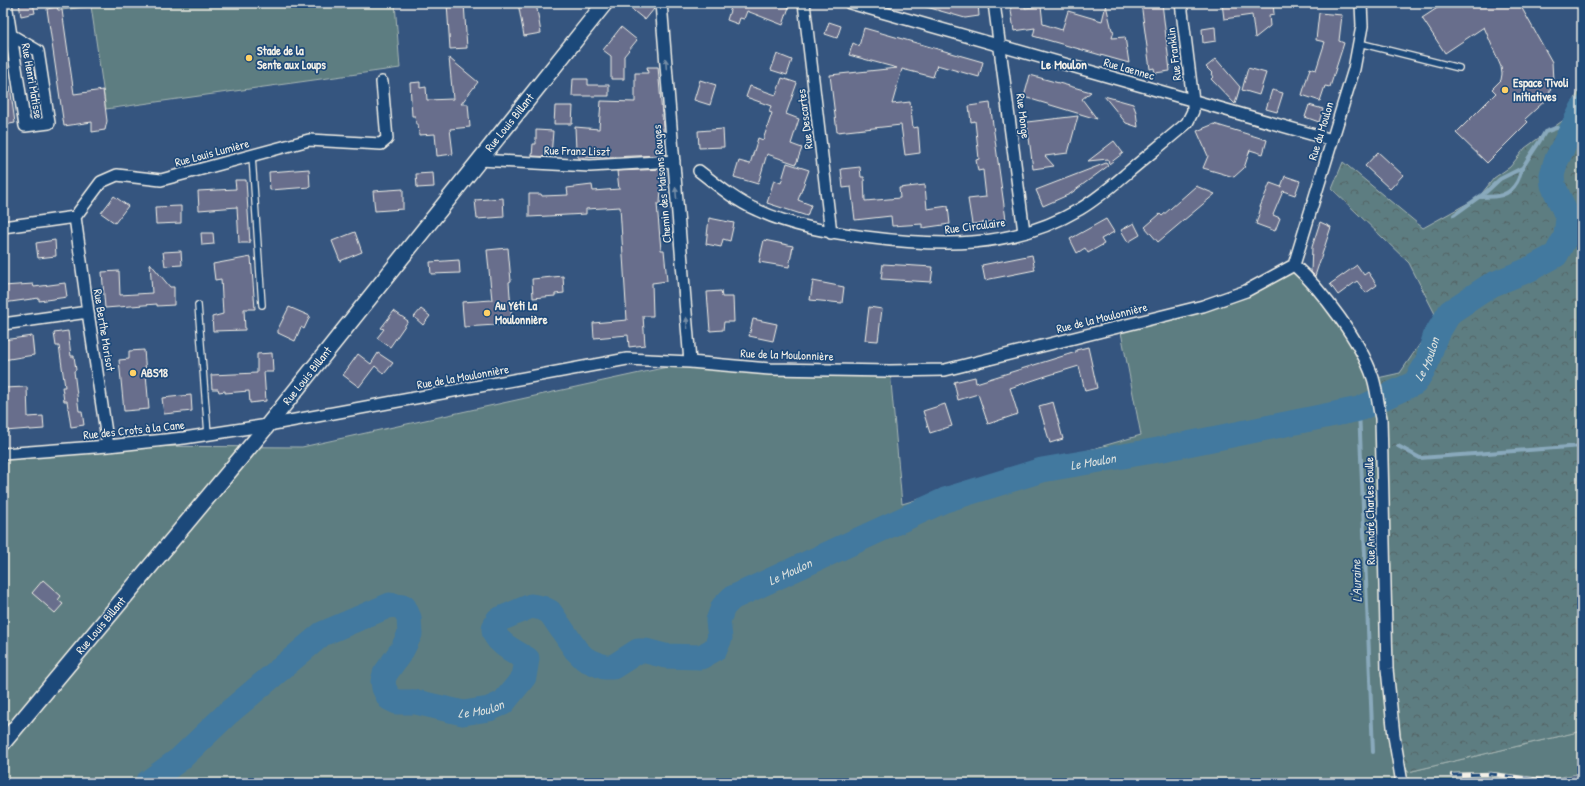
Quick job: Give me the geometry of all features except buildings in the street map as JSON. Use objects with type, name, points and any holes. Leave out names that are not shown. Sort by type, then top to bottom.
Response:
[{"type":"street","name":"Rue Henri Matisse","points":[[6,3],[25,126],[49,123],[38,51],[11,35]]},
{"type":"street","name":"Rue Louis Billant","points":[[3,743],[268,425],[606,3]]},
{"type":"street","name":"Chemin des Maisons Rouges","points":[[660,3],[690,362]]},
{"type":"street","name":"Rue Descartes","points":[[804,3],[831,233]]},
{"type":"street","name":"Rue Laennec","points":[[850,3],[1332,140]]},
{"type":"street","name":"Rue Monge","points":[[994,3],[1024,232]]},
{"type":"street","name":"Rue Franklin","points":[[1181,3],[1193,101]]},
{"type":"street","name":"Rue du Moulon","points":[[1294,265],[1354,69],[1362,26],[1362,3]]},
{"type":"street","name":"Rue Louis Lumière","points":[[75,217],[101,182],[117,175],[161,180],[309,140],[382,144],[387,139],[382,82]]},
{"type":"street","name":"Rue Circulaire","points":[[699,171],[726,191],[756,210],[788,222],[831,233],[902,242],[960,244],[988,240],[1024,232],[1052,223],[1081,208],[1110,187],[1187,123],[1193,111],[1193,101]]},
{"type":"street","name":"Rue Franz Liszt","points":[[480,160],[590,166],[674,161]]},
{"type":"street","points":[[3,227],[75,217]]},
{"type":"street","name":"Rue Berthe Morisot","points":[[75,217],[108,446]]},
{"type":"street","name":"Rue de la Moulonnière","points":[[268,425],[627,359],[690,362],[770,370],[945,370],[1203,306],[1246,291],[1294,265]]},
{"type":"street","name":"Rue André Charles Boulle","points":[[1294,265],[1310,279],[1341,321],[1363,355],[1373,379],[1381,418],[1387,669],[1394,736],[1402,783]]},
{"type":"street","points":[[3,324],[88,312]]},
{"type":"street","name":"Rue des Crots à la Cane","points":[[3,454],[108,446],[268,425]]},
{"type":"lane","points":[[1358,43],[1459,68]]},
{"type":"lane","points":[[252,156],[262,305]]},
{"type":"lane","points":[[198,305],[208,434]]},
{"type":"shaded area","points":[[1582,773],[1582,783],[1529,783],[1559,777]]},
{"type":"green space","name":"Stade de la Sente aux Loups","points":[[61,3],[395,3],[400,68],[106,109],[91,6],[62,10]]},
{"type":"green space","points":[[1582,85],[1582,731],[1408,772],[1394,736],[1383,522],[1373,379],[1400,373],[1422,341],[1435,314],[1409,263],[1332,189],[1343,162],[1423,228],[1479,197],[1494,178],[1510,167],[1525,148],[1565,119]]},
{"type":"green space","points":[[1294,265],[1309,279],[1373,379],[1408,772],[1582,731],[1582,773],[1530,783],[3,783],[3,454],[108,446],[302,447],[690,362],[890,371],[902,504],[1141,435],[1120,327],[1203,306]]},
{"type":"waterway","name":"Le Moulon","points":[[147,783],[180,759],[227,714],[322,634],[390,605],[404,607],[409,618],[410,634],[402,650],[385,674],[383,681],[384,688],[389,698],[397,702],[416,702],[463,713],[489,709],[503,703],[524,677],[527,659],[507,647],[498,639],[494,630],[495,626],[498,620],[531,606],[542,608],[550,612],[576,650],[585,659],[604,667],[613,667],[638,651],[646,651],[665,656],[701,657],[715,649],[720,638],[718,621],[723,607],[732,598],[945,500],[1042,470],[1158,450],[1359,409],[1415,383],[1426,365],[1435,337],[1450,312],[1491,285],[1528,270],[1556,255],[1566,236],[1568,218],[1553,185],[1552,175],[1556,161],[1582,109]]},
{"type":"waterway","points":[[1479,197],[1501,196],[1510,191],[1517,182],[1522,169],[1545,132],[1556,128],[1573,127]]},
{"type":"waterway","points":[[1454,215],[1486,192],[1500,179],[1522,168]]},
{"type":"waterway","name":"L'Auraine","points":[[1359,409],[1373,752]]},
{"type":"waterway","points":[[1398,446],[1420,458],[1582,446]]},
{"type":"railway","points":[[1452,775],[1491,774],[1563,783]]},
{"type":"railway","points":[[1564,783],[1582,783]]},
{"type":"place","name":"Stade de la Sente aux Loups","points":[[249,58]]},
{"type":"place","name":"Espace Tivoli Initiatives","points":[[1505,90]]},
{"type":"place","name":"Au Yéti La Moulonnière","points":[[487,313]]},
{"type":"place","name":"ABS18","points":[[133,373]]},
{"type":"district","name":"Le Moulon","points":[[1064,64]]}]
